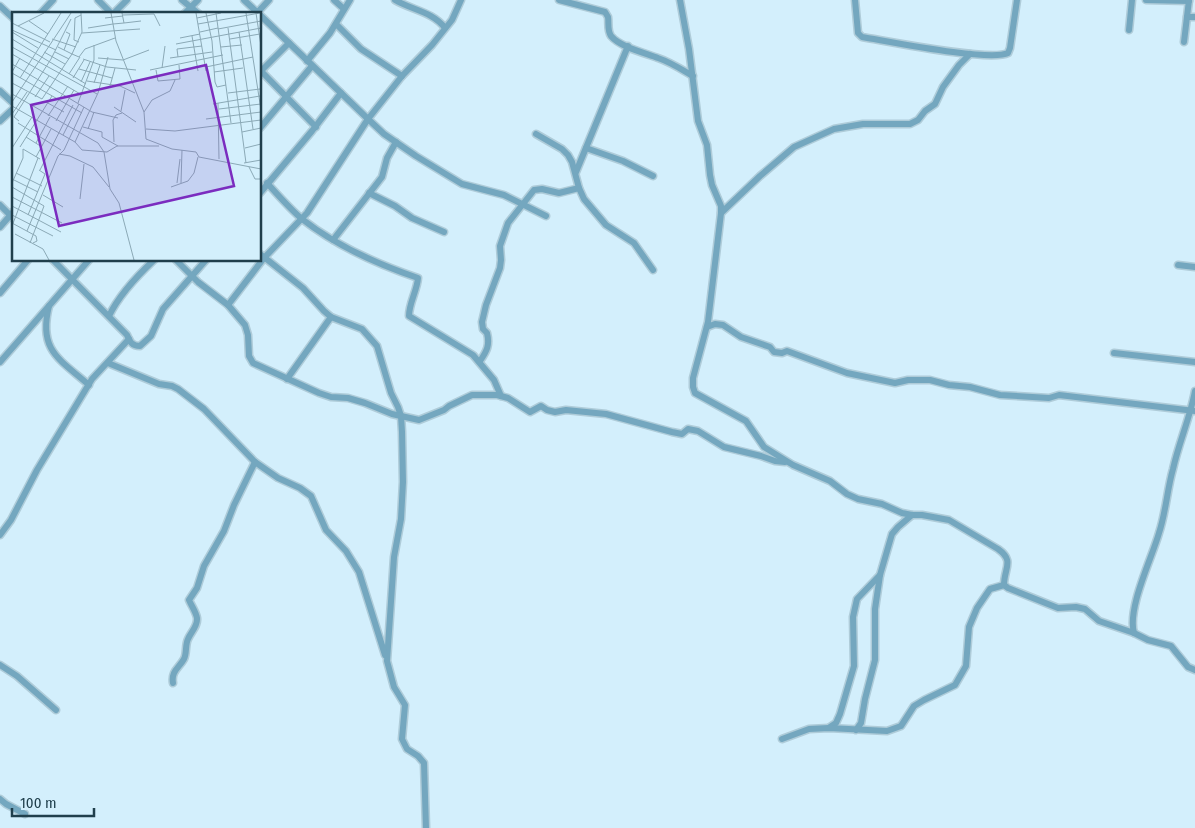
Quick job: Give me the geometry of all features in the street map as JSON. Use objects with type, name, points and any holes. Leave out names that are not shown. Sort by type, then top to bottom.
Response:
[{"type":"street","points":[[42,12],[53,0]]},
{"type":"street","points":[[98,0],[110,12]]},
{"type":"street","points":[[114,12],[127,0]]},
{"type":"street","points":[[182,0],[197,12]]},
{"type":"street","points":[[186,12],[198,0]]},
{"type":"street","points":[[244,0],[256,12]]},
{"type":"street","points":[[260,12],[269,0]]},
{"type":"street","points":[[334,0],[344,9]]},
{"type":"street","points":[[261,127],[309,63],[350,0]]},
{"type":"street","points":[[395,0],[405,6],[429,14],[445,28]]},
{"type":"street","points":[[387,661],[394,558],[401,519],[403,482],[401,416],[376,346],[362,329],[331,317],[303,288],[262,256],[302,218],[368,119],[402,76],[432,45],[458,10],[461,0]]},
{"type":"street","points":[[559,0],[605,12],[612,36],[628,46],[676,66],[693,76]]},
{"type":"street","points":[[680,0],[693,76],[698,121],[707,144],[712,184],[721,206],[707,327],[693,378],[695,393],[746,421],[764,447],[789,462],[830,481],[847,494],[858,499],[882,504],[902,513],[922,514],[949,520],[1005,554],[1008,563],[1004,585]]},
{"type":"street","points":[[855,0],[859,36],[970,54],[1000,55],[1008,53],[1014,30],[1017,0]]},
{"type":"street","points":[[1129,30],[1132,0]]},
{"type":"street","points":[[1146,0],[1189,1],[1184,42]]},
{"type":"street","points":[[0,6],[12,17]]},
{"type":"street","points":[[261,17],[368,119],[416,156],[462,184],[504,195],[546,216]]},
{"type":"street","points":[[1187,17],[1195,17]]},
{"type":"street","points":[[336,24],[361,49],[402,76]]},
{"type":"street","points":[[261,70],[289,43]]},
{"type":"street","points":[[576,172],[628,46]]},
{"type":"street","points":[[721,213],[794,147],[834,129],[863,124],[910,124],[918,120],[925,111],[935,104],[943,86],[970,54]]},
{"type":"street","points":[[261,72],[316,126]]},
{"type":"street","points":[[0,91],[12,104]]},
{"type":"street","points":[[261,192],[341,93]]},
{"type":"street","points":[[0,121],[12,108]]},
{"type":"street","points":[[536,134],[562,149],[568,155],[576,172],[579,188],[584,199],[599,218],[616,233],[634,243],[653,270]]},
{"type":"street","points":[[332,240],[382,178],[387,158],[396,142]]},
{"type":"street","points":[[586,148],[610,156],[653,176]]},
{"type":"street","points":[[267,183],[302,218],[332,240],[388,268],[418,278],[417,288],[408,316],[434,330],[480,361],[494,380],[501,396]]},
{"type":"street","points":[[480,361],[488,346],[488,333],[483,329],[482,322],[486,305],[500,268],[500,246],[508,223],[530,194],[537,189],[559,193],[579,188]]},
{"type":"street","points":[[369,193],[395,206],[412,218],[444,232]]},
{"type":"street","points":[[0,205],[12,215],[0,227]]},
{"type":"street","points":[[0,294],[3,285],[27,261]]},
{"type":"street","points":[[54,261],[109,316],[135,346],[146,343],[163,309],[205,261]]},
{"type":"street","points":[[0,362],[88,261]]},
{"type":"street","points":[[109,316],[138,275],[153,261]]},
{"type":"street","points":[[177,261],[192,276],[228,304],[245,325],[248,335],[249,356],[253,362],[325,395],[365,403],[401,416],[419,420],[431,416],[472,395],[501,396],[508,398],[530,412],[543,406],[547,410],[555,412],[566,410],[606,414],[682,434],[688,429],[698,431],[724,448],[775,461],[789,462]]},
{"type":"street","points":[[228,304],[258,261]]},
{"type":"street","points":[[1178,265],[1195,266]]},
{"type":"street","points":[[49,305],[45,322],[48,343],[61,360],[89,385]]},
{"type":"street","points":[[287,378],[331,317]]},
{"type":"street","points":[[707,327],[715,324],[723,325],[741,337],[770,346],[774,352],[782,353],[787,350],[847,373],[895,383],[908,380],[930,380],[949,385],[970,387],[1000,395],[1050,398],[1059,395],[1193,411]]},
{"type":"street","points":[[0,535],[11,520],[37,470],[89,385],[98,372],[129,339]]},
{"type":"street","points":[[1114,353],[1195,362]]},
{"type":"street","points":[[108,363],[159,384],[178,389],[204,409],[255,462],[278,478],[300,488],[311,496],[326,530],[346,551],[359,572],[394,687],[405,705],[402,739],[407,749],[418,756],[424,764],[426,828]]},
{"type":"street","points":[[1134,633],[1133,617],[1147,565],[1159,535],[1173,467],[1193,411],[1195,391]]},
{"type":"street","points":[[173,683],[174,670],[185,657],[187,640],[197,624],[197,616],[189,600],[197,588],[204,566],[224,531],[234,505],[255,462]]},
{"type":"street","points":[[856,730],[861,723],[864,699],[875,660],[875,609],[880,574],[892,534],[912,515]]},
{"type":"street","points":[[829,728],[836,723],[840,714],[854,666],[853,617],[857,599],[880,574]]},
{"type":"street","points":[[1004,585],[1058,608],[1076,607],[1085,609],[1099,621],[1148,640],[1171,646],[1188,667],[1195,670]]},
{"type":"street","points":[[782,739],[809,729],[829,728],[887,731],[900,726],[914,706],[955,685],[966,666],[969,627],[977,608],[990,590],[1004,585]]},
{"type":"street","points":[[0,665],[17,676],[56,710]]},
{"type":"street","points":[[0,799],[26,814]]}]
